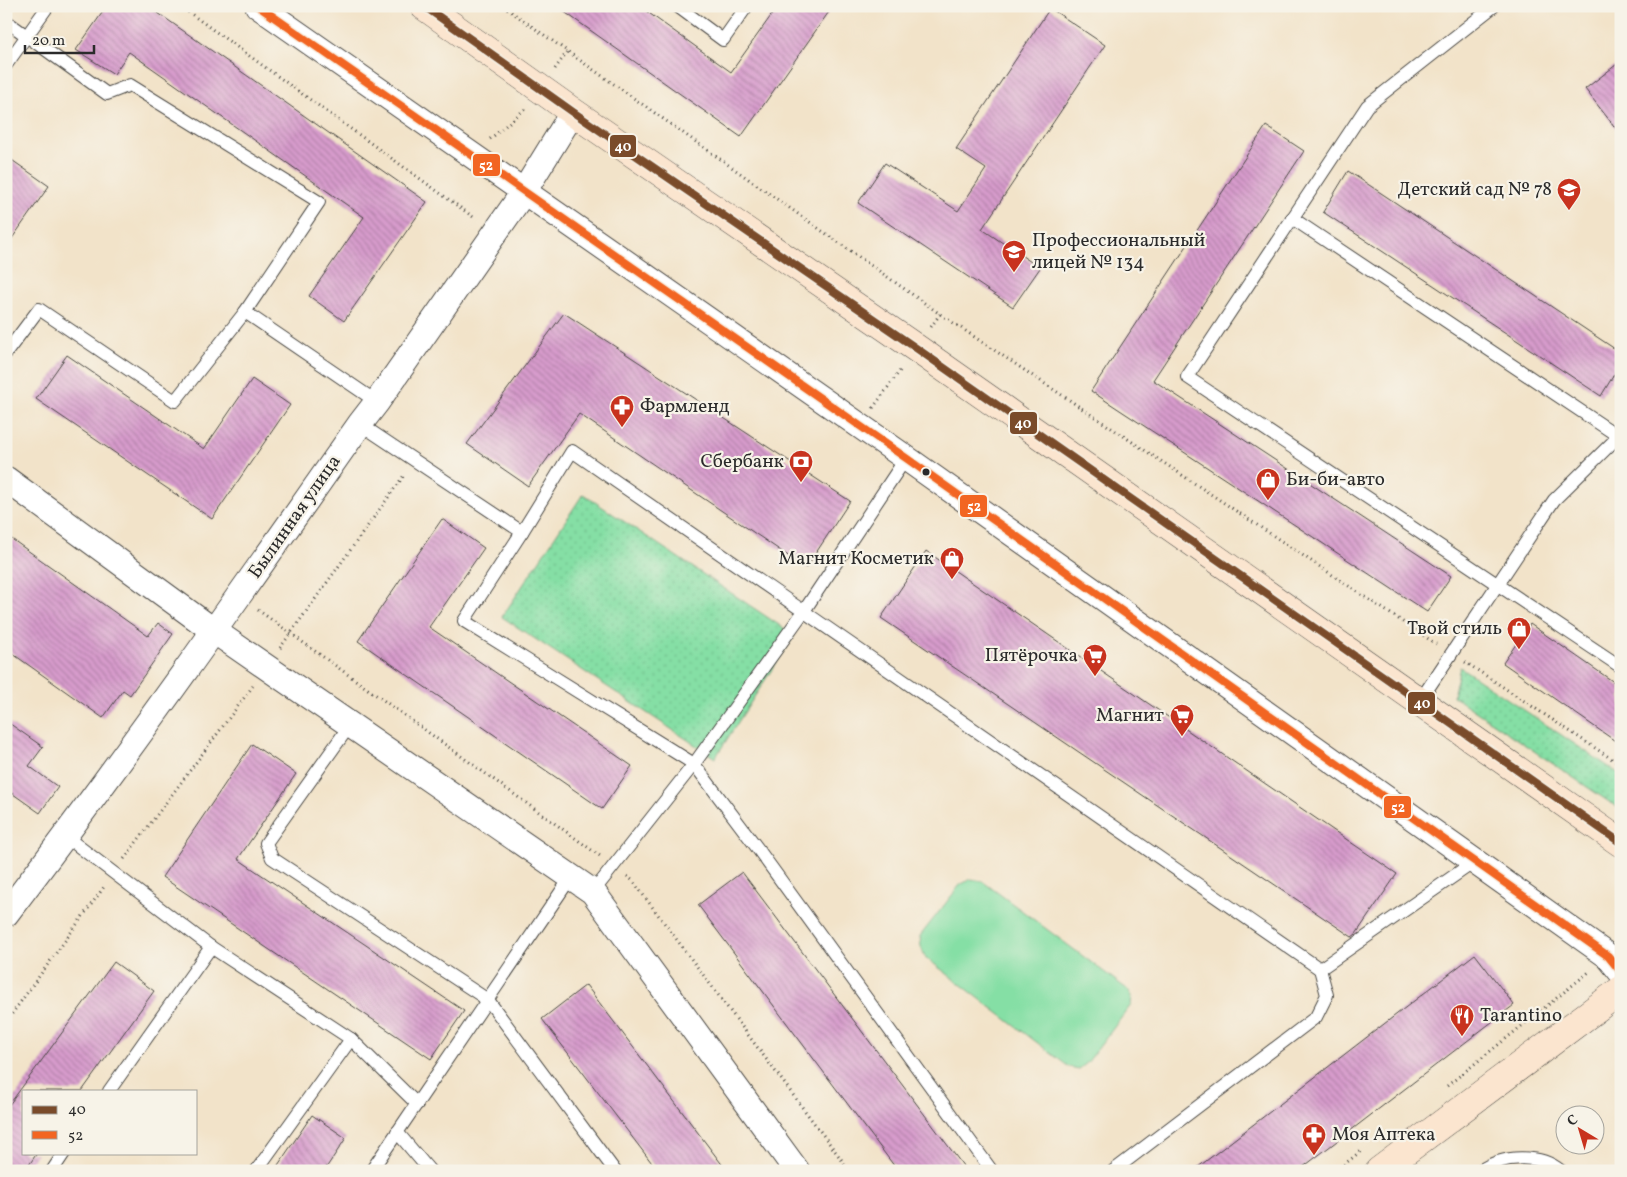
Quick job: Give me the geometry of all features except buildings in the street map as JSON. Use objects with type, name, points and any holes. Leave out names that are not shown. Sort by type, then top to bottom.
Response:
[{"type":"main road","points":[[424,6],[1621,843]]},
{"type":"main road","points":[[1372,1159],[1621,990]]},
{"type":"street","points":[[258,6],[523,193],[906,458],[1615,964]]},
{"type":"street","name":"Былинная улица","points":[[6,914],[214,631],[377,402],[523,193],[573,112]]},
{"type":"street","points":[[6,479],[214,631],[593,892],[797,1171]]},
{"type":"lane","points":[[6,65],[48,6]]},
{"type":"lane","points":[[677,6],[724,40],[747,6]]},
{"type":"lane","points":[[1494,6],[1367,106],[1187,377],[1621,667]]},
{"type":"lane","points":[[6,21],[107,94],[130,85],[318,202],[245,312],[175,401],[39,309],[6,353]]},
{"type":"lane","points":[[1292,218],[1620,435],[1554,500],[1419,702]]},
{"type":"lane","points":[[245,312],[377,402]]},
{"type":"lane","points":[[360,424],[522,532]]},
{"type":"lane","points":[[992,1171],[694,764],[464,621],[572,452],[1320,968],[1327,995],[1316,1016],[1113,1171]]},
{"type":"lane","points":[[593,892],[694,764],[804,611],[906,458]]},
{"type":"lane","points":[[350,725],[266,843],[272,858],[488,1000],[615,1171]]},
{"type":"lane","points":[[65,836],[211,947],[351,1040],[417,1104]]},
{"type":"lane","points":[[1320,968],[1474,862]]},
{"type":"lane","points":[[371,1171],[571,877]]},
{"type":"lane","points":[[109,1090],[211,947]]},
{"type":"lane","points":[[256,1171],[351,1040]]},
{"type":"lane","points":[[397,1132],[430,1171]]},
{"type":"lane","points":[[52,1171],[63,1154]]},
{"type":"lane","points":[[1480,1171],[1485,1167],[1512,1158],[1540,1160],[1561,1171]]},
{"type":"path","points":[[180,6],[495,233]]},
{"type":"path","points":[[503,6],[940,314],[1621,765]]},
{"type":"path","points":[[552,74],[567,52]]},
{"type":"path","points":[[470,156],[527,107]]},
{"type":"path","points":[[931,327],[940,314]]},
{"type":"path","points":[[860,426],[902,368]]},
{"type":"path","points":[[6,1022],[267,667],[414,461]]},
{"type":"path","points":[[1440,1092],[1615,964]]},
{"type":"path","points":[[1336,1171],[1372,1159]]},
{"type":"green space","points":[[583,494],[794,635],[715,758],[502,617]]},
{"type":"green space","points":[[1460,667],[1621,775],[1621,810],[1453,696]]},
{"type":"green space","points":[[971,879],[982,881],[1127,989],[1132,996],[1131,1005],[1087,1063],[1079,1069],[1069,1067],[925,957],[921,947],[920,936],[960,885]]},
{"type":"transit line","name":"52","points":[[258,6],[906,458],[1608,956],[1621,972]]},
{"type":"transit line","name":"40","points":[[424,6],[573,112],[916,348],[1621,843]]},
{"type":"place","name":"Детский сад № 78","points":[[1569,211]]},
{"type":"place","name":"Профессиональный лицей № 134","points":[[1014,273]]},
{"type":"place","name":"Фармленд","points":[[622,428]]},
{"type":"place","name":"Сбербанк","points":[[801,483]]},
{"type":"place","name":"Би-би-авто","points":[[1268,501]]},
{"type":"place","name":"Магнит Косметик","points":[[952,580]]},
{"type":"place","name":"Твой стиль","points":[[1519,650]]},
{"type":"place","name":"Пятёрочка","points":[[1095,677]]},
{"type":"place","name":"Магнит","points":[[1182,737]]},
{"type":"place","name":"Tarantino","points":[[1462,1037]]},
{"type":"place","name":"Моя Аптека","points":[[1314,1156]]}]
